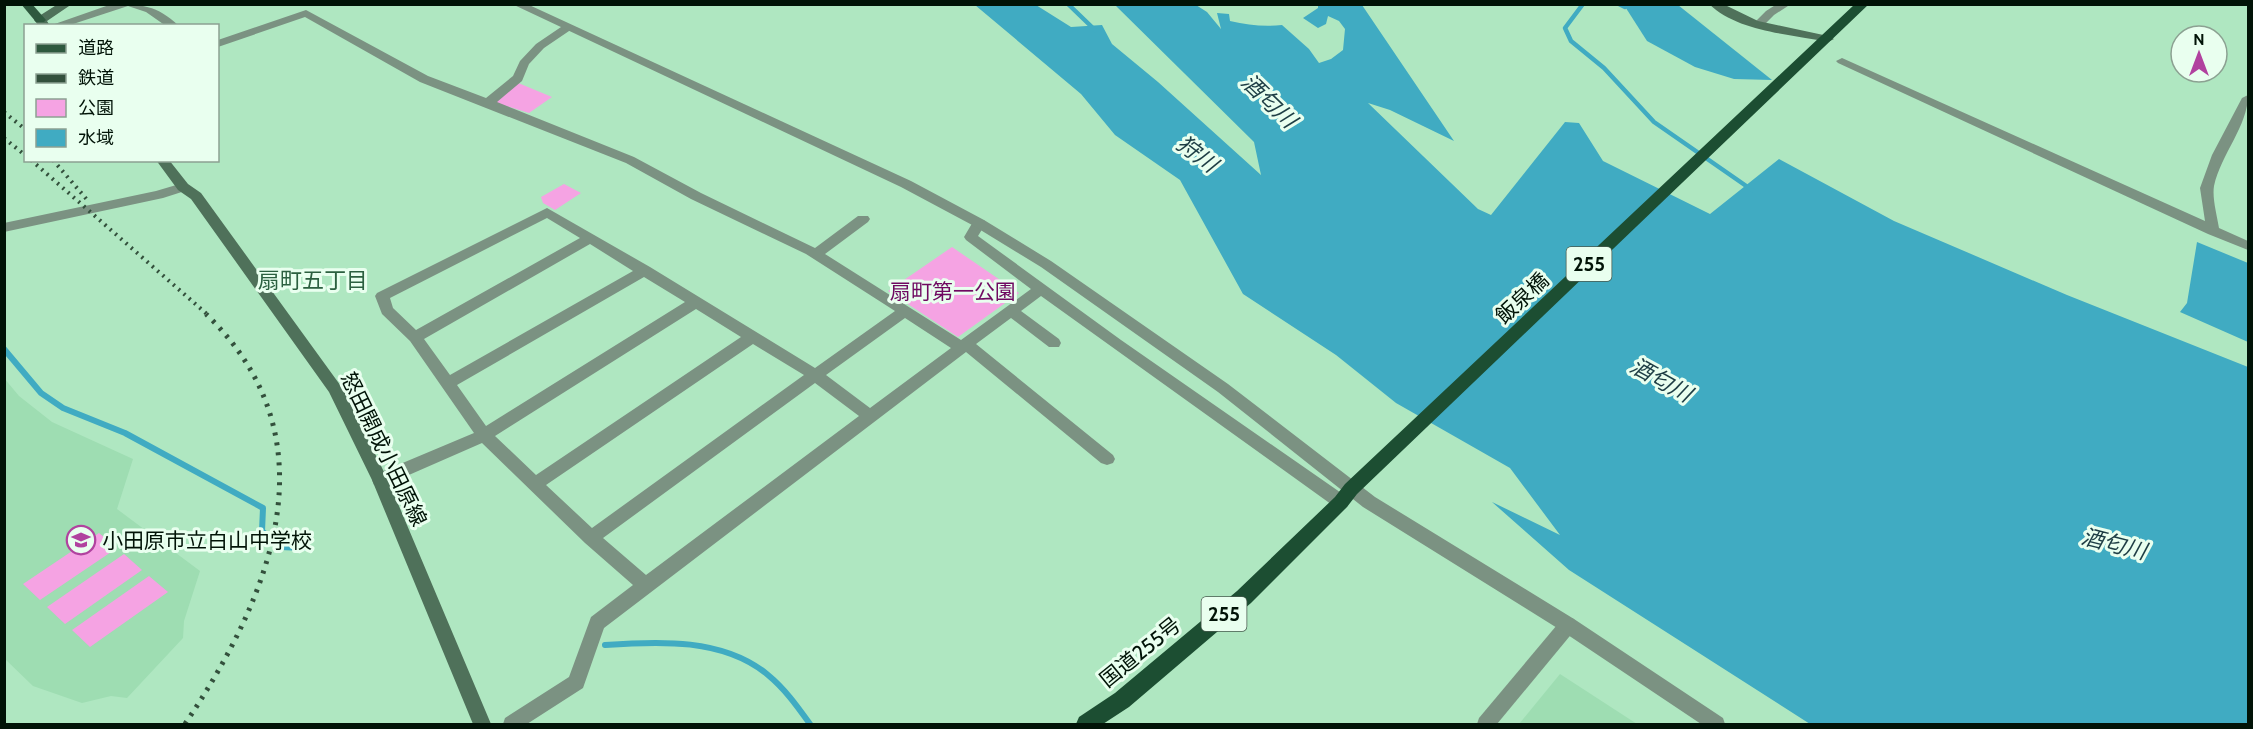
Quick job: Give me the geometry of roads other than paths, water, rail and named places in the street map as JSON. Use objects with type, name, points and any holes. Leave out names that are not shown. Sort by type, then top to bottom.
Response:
[{"type":"highway","name":"255","points":[[1828,39],[1863,4]]},
{"type":"highway","name":"飯泉橋","points":[[1346,496],[1828,39]]},
{"type":"highway","name":"国道255号","points":[[1086,724],[1122,700],[1244,597],[1346,496]]},
{"type":"main road","points":[[26,4],[42,23],[67,4]]},
{"type":"main road","points":[[1714,4],[1731,16],[1758,25],[1828,39]]},
{"type":"main road","name":"怒田開成小田原線","points":[[164,162],[183,186],[196,196],[335,389],[380,480],[482,724]]},
{"type":"street","points":[[60,24],[125,4]]},
{"type":"street","points":[[132,4],[150,10],[171,24]]},
{"type":"street","points":[[517,4],[906,184],[979,224],[1046,264],[1223,388],[1346,496]]},
{"type":"street","points":[[1758,25],[1770,13],[1786,4]]},
{"type":"street","points":[[219,44],[306,13],[424,80],[525,117],[630,160],[696,196],[816,254],[904,312],[963,346],[1107,459]]},
{"type":"street","points":[[486,104],[518,78],[524,63],[540,46],[568,27]]},
{"type":"street","points":[[1842,61],[2248,246]]},
{"type":"street","points":[[2213,231],[2207,188],[2218,155],[2248,98]]},
{"type":"street","points":[[4,228],[158,195],[183,186]]},
{"type":"street","points":[[645,585],[591,538],[484,435],[415,337],[387,310],[382,296],[547,212],[815,375],[871,417]]},
{"type":"street","points":[[816,254],[863,219]]},
{"type":"street","points":[[979,224],[971,237],[1125,351],[1346,496],[1568,625],[1716,724]]},
{"type":"street","points":[[415,337],[589,239]]},
{"type":"street","points":[[449,383],[645,270]]},
{"type":"street","points":[[512,724],[576,682],[597,623],[1042,288]]},
{"type":"street","points":[[380,480],[484,435],[696,302]]},
{"type":"street","points":[[1012,311],[1054,343]]},
{"type":"street","points":[[591,538],[904,312]]},
{"type":"street","points":[[535,484],[752,337]]},
{"type":"street","points":[[1486,724],[1568,625]]},
{"type":"water","points":[[975,5],[1036,5],[1071,27],[1102,25],[1112,44],[1158,82],[1261,175],[1254,142],[1115,5],[1196,5],[1207,12],[1221,29],[1217,13],[1229,14],[1230,21],[1250,25],[1282,25],[1309,49],[1319,63],[1331,59],[1343,50],[1345,29],[1339,21],[1328,16],[1326,24],[1318,28],[1303,18],[1318,8],[1318,5],[1362,5],[1454,141],[1390,110],[1368,103],[1478,209],[1491,215],[1565,122],[1579,123],[1603,161],[1710,214],[1779,159],[1894,221],[2067,295],[2248,367],[2248,724],[1810,724],[1569,570],[1492,502],[1560,535],[1510,468],[1396,403],[1336,355],[1243,294],[1180,180],[1115,135],[1081,94]]},
{"type":"water","points":[[1624,5],[1678,5],[1772,80],[1734,79],[1695,67],[1647,41]]},
{"type":"water","points":[[2197,242],[2248,263],[2248,342],[2180,312],[2187,303]]},
{"type":"waterway","points":[[1068,4],[1095,30]]},
{"type":"waterway","points":[[1583,4],[1565,28],[1571,41],[1604,68],[1654,122],[1752,190]]},
{"type":"waterway","points":[[1619,4],[1625,7]]},
{"type":"waterway","points":[[4,349],[41,393],[63,408],[125,433],[263,508],[262,531],[281,547],[303,548]]},
{"type":"waterway","points":[[605,645],[669,643],[711,648],[732,654],[751,663],[774,680],[810,724]]},
{"type":"railway","points":[[4,112],[24,128]]},
{"type":"railway","points":[[4,138],[24,154]]},
{"type":"railway","points":[[33,162],[208,315]]},
{"type":"railway","points":[[55,162],[89,202]]},
{"type":"railway","points":[[185,724],[216,675],[243,624],[264,571],[276,518],[279,465],[270,413],[246,362],[206,314]]},
{"type":"place","name":"小田原市立白山中学校","points":[[81,540]]},
{"type":"district","name":"扇町五丁目","points":[[313,280]]},
{"type":"water label","name":"酒匂川","points":[[1269,101]]},
{"type":"water label","name":"狩川","points":[[1197,154]]},
{"type":"water label","name":"酒匂川","points":[[1661,380]]},
{"type":"water label","name":"酒匂川","points":[[2114,544]]},
{"type":"park label","name":"扇町第一公園","points":[[953,291]]}]
